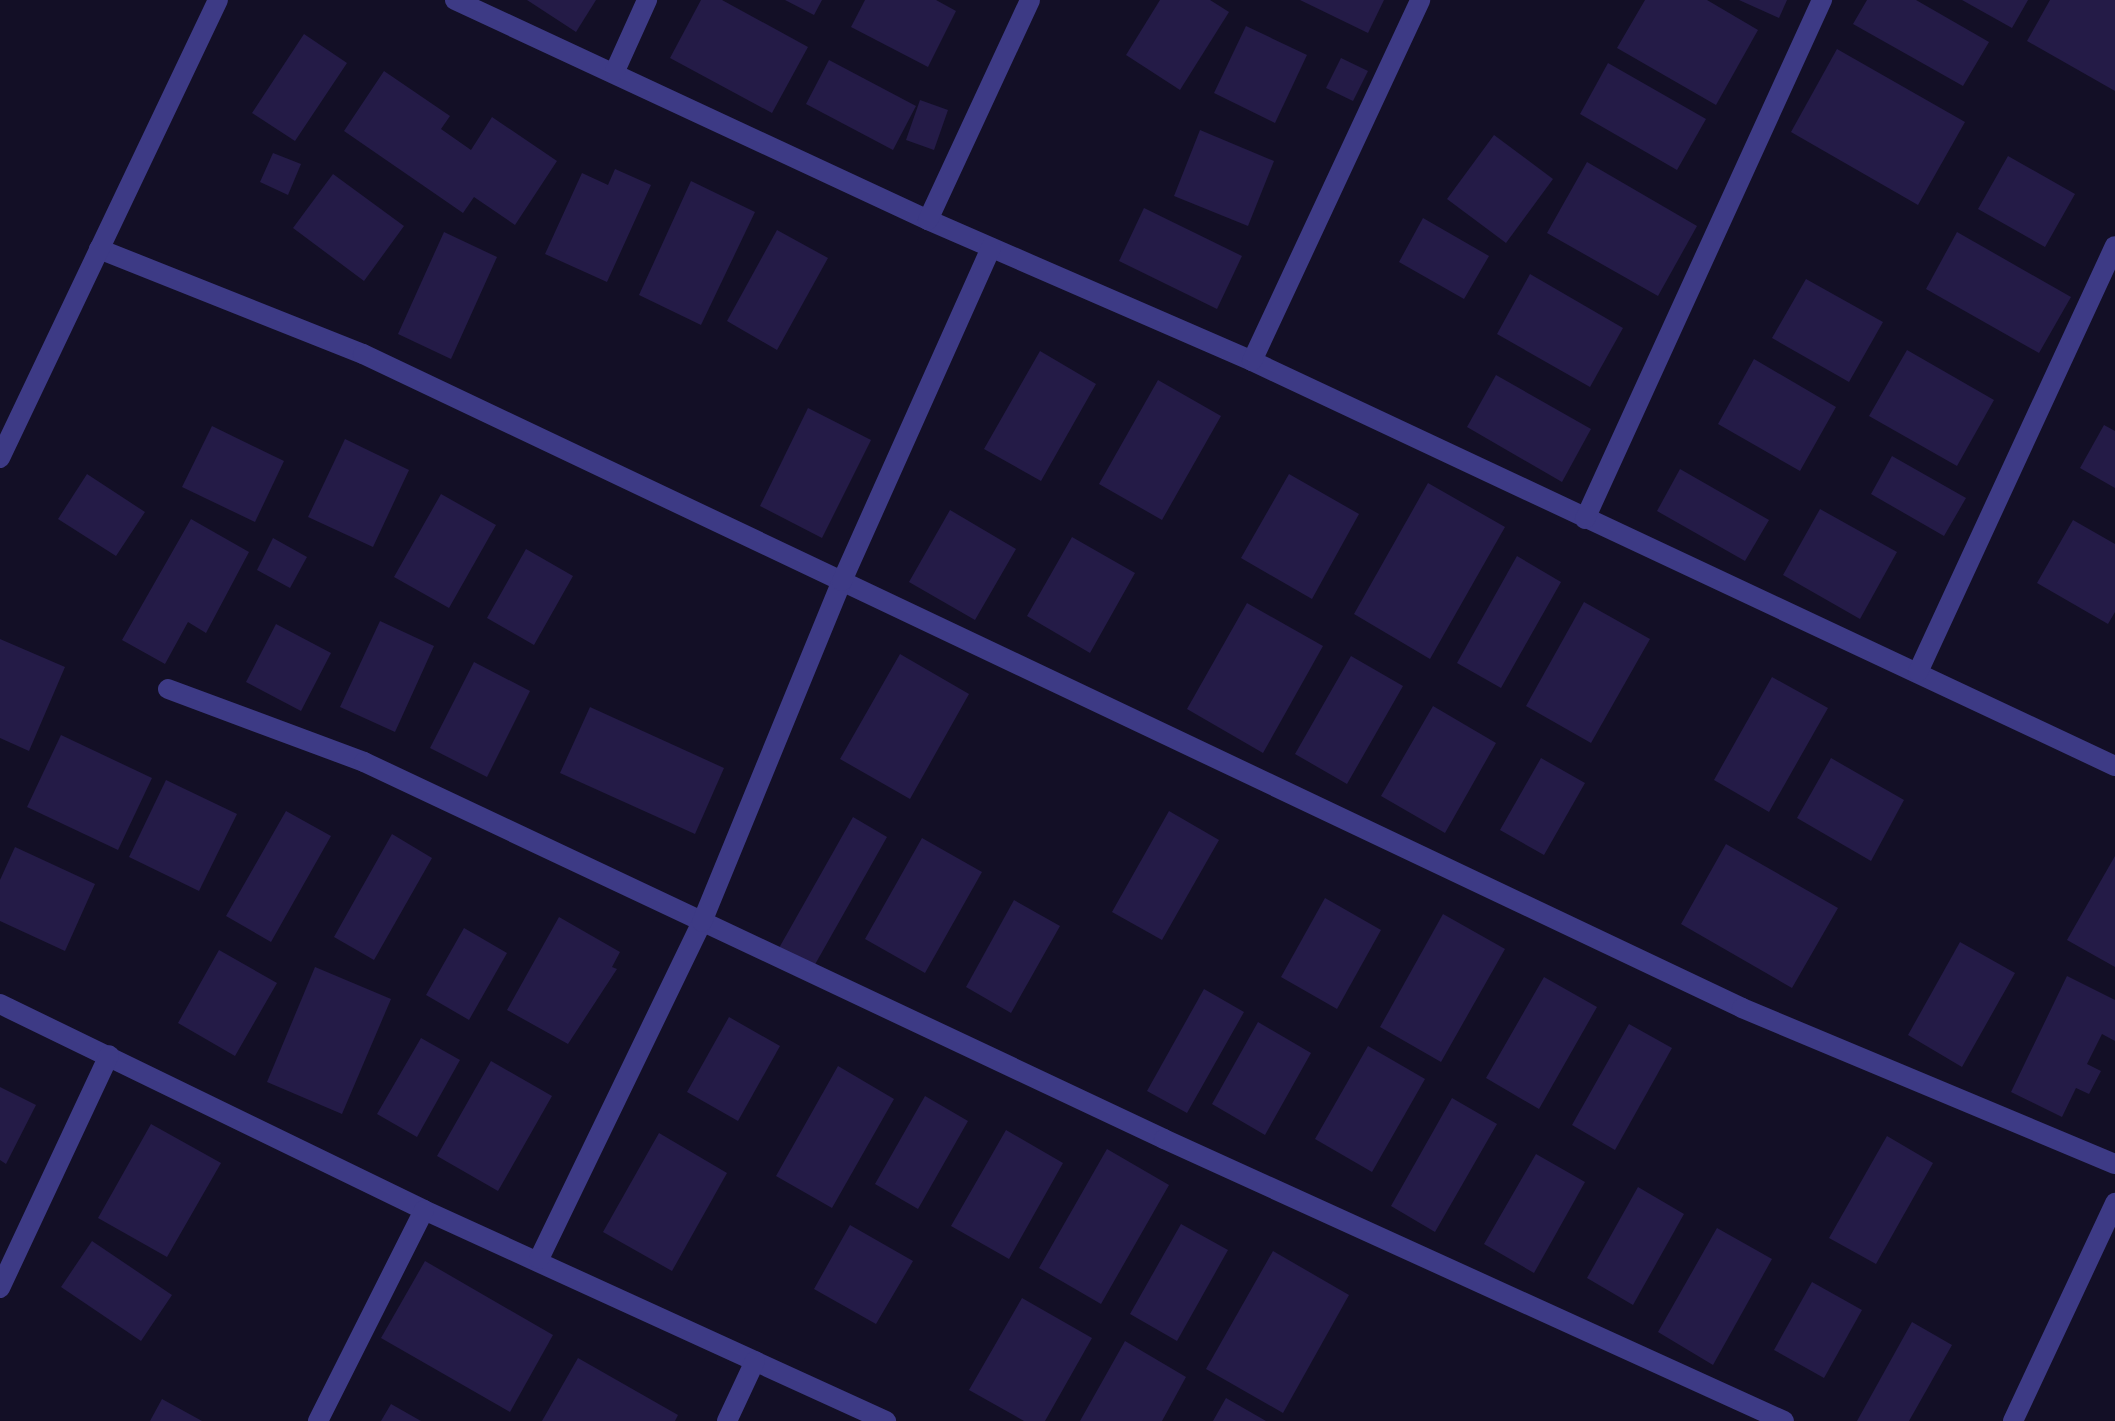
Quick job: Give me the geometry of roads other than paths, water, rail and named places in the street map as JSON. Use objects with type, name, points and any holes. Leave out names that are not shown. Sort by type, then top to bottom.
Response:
[{"type":"street","points":[[0,458],[218,0]]},
{"type":"street","points":[[455,0],[615,71],[928,220],[1252,361],[2115,766]]},
{"type":"street","points":[[615,71],[647,0]]},
{"type":"street","points":[[928,220],[1030,0]]},
{"type":"street","points":[[1252,361],[1420,0]]},
{"type":"street","points":[[1585,519],[1822,0]]},
{"type":"street","points":[[1918,672],[2115,246]]},
{"type":"street","points":[[539,1259],[702,922],[842,581],[991,248]]},
{"type":"street","points":[[99,249],[363,354],[1742,1008],[2115,1164]]},
{"type":"street","points":[[168,689],[364,762],[1164,1139],[1784,1421]]},
{"type":"street","points":[[0,1004],[424,1210],[539,1259],[886,1421]]},
{"type":"street","points":[[0,1288],[109,1055]]},
{"type":"street","points":[[2013,1421],[2115,1203]]},
{"type":"street","points":[[318,1421],[424,1210]]},
{"type":"street","points":[[727,1421],[755,1361]]}]
